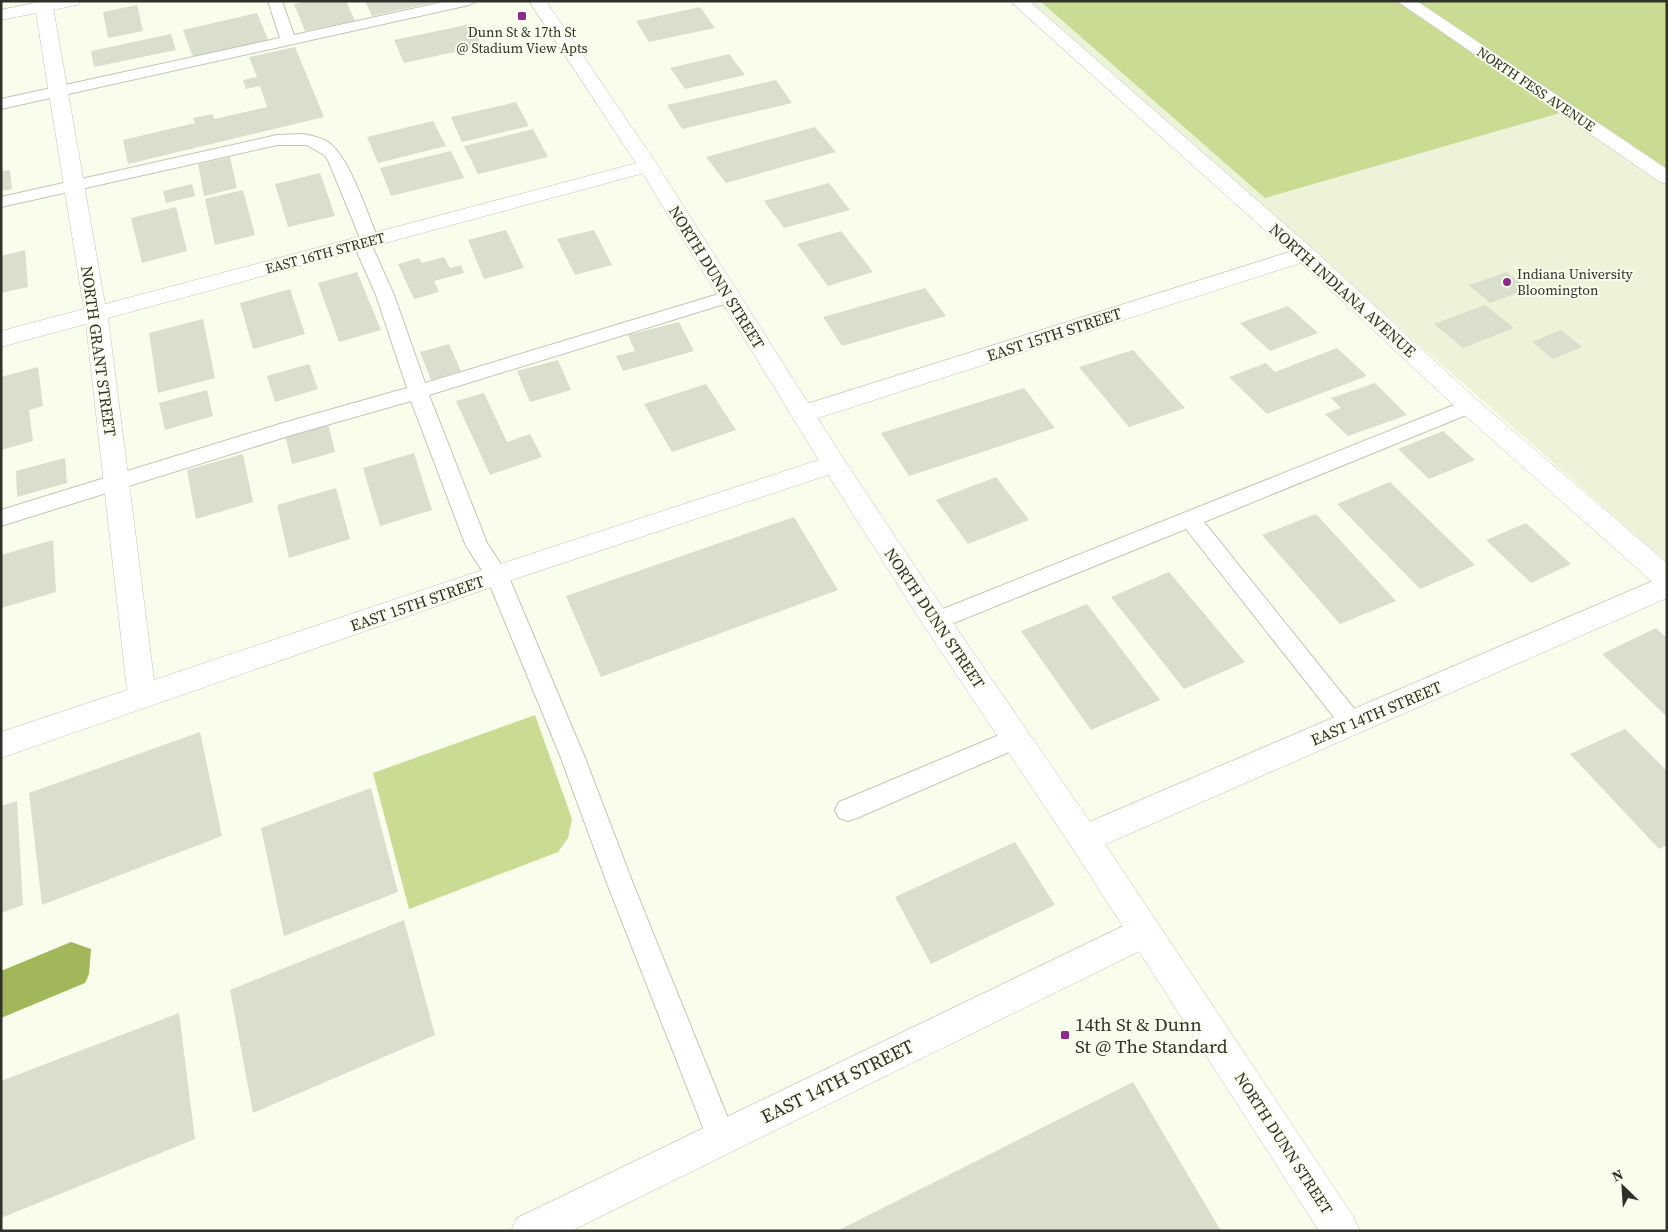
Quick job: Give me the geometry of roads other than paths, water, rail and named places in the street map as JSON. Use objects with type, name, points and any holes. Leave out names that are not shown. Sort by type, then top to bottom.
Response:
[{"type":"street","points":[[1,16],[72,1]]},
{"type":"street","name":"NORTH DUNN STREET","points":[[537,1],[648,166],[728,297],[936,621],[1084,839],[1341,1231]]},
{"type":"street","name":"NORTH INDIANA AVENUE","points":[[1018,1],[1305,254],[1469,406],[1667,579]]},
{"type":"street","name":"NORTH FESS AVENUE","points":[[1405,1],[1667,178]]},
{"type":"street","name":"NORTH GRANT STREET","points":[[44,7],[96,314],[142,696]]},
{"type":"street","name":"EAST 16TH STREET","points":[[1,339],[648,166]]},
{"type":"street","name":"EAST 15TH STREET","points":[[803,414],[1305,254]]},
{"type":"street","name":"EAST 15TH STREET","points":[[1,745],[497,575],[834,464]]},
{"type":"street","name":"EAST 14TH STREET","points":[[1084,839],[1667,586]]},
{"type":"street","name":"EAST 14TH STREET","points":[[530,1231],[1144,932]]},
{"type":"lane","points":[[275,1],[289,42]]},
{"type":"lane","points":[[1,104],[470,1]]},
{"type":"lane","points":[[1,202],[277,140],[307,139],[319,142],[328,148],[336,159],[386,295],[418,392],[477,546],[497,575],[573,758],[621,886],[721,1138]]},
{"type":"lane","points":[[1,518],[116,484],[290,428],[418,392],[728,297]]},
{"type":"lane","points":[[936,621],[1469,406]]},
{"type":"lane","points":[[1190,520],[1352,723]]},
{"type":"lane","points":[[848,810],[1016,738]]},
{"type":"place","name":"Dunn St & 17th St @ Stadium View Apts","points":[[522,16]]},
{"type":"place","name":"Indiana University Bloomington","points":[[1507,282]]},
{"type":"place","name":"14th St & Dunn St @ The Standard","points":[[1065,1035]]}]
